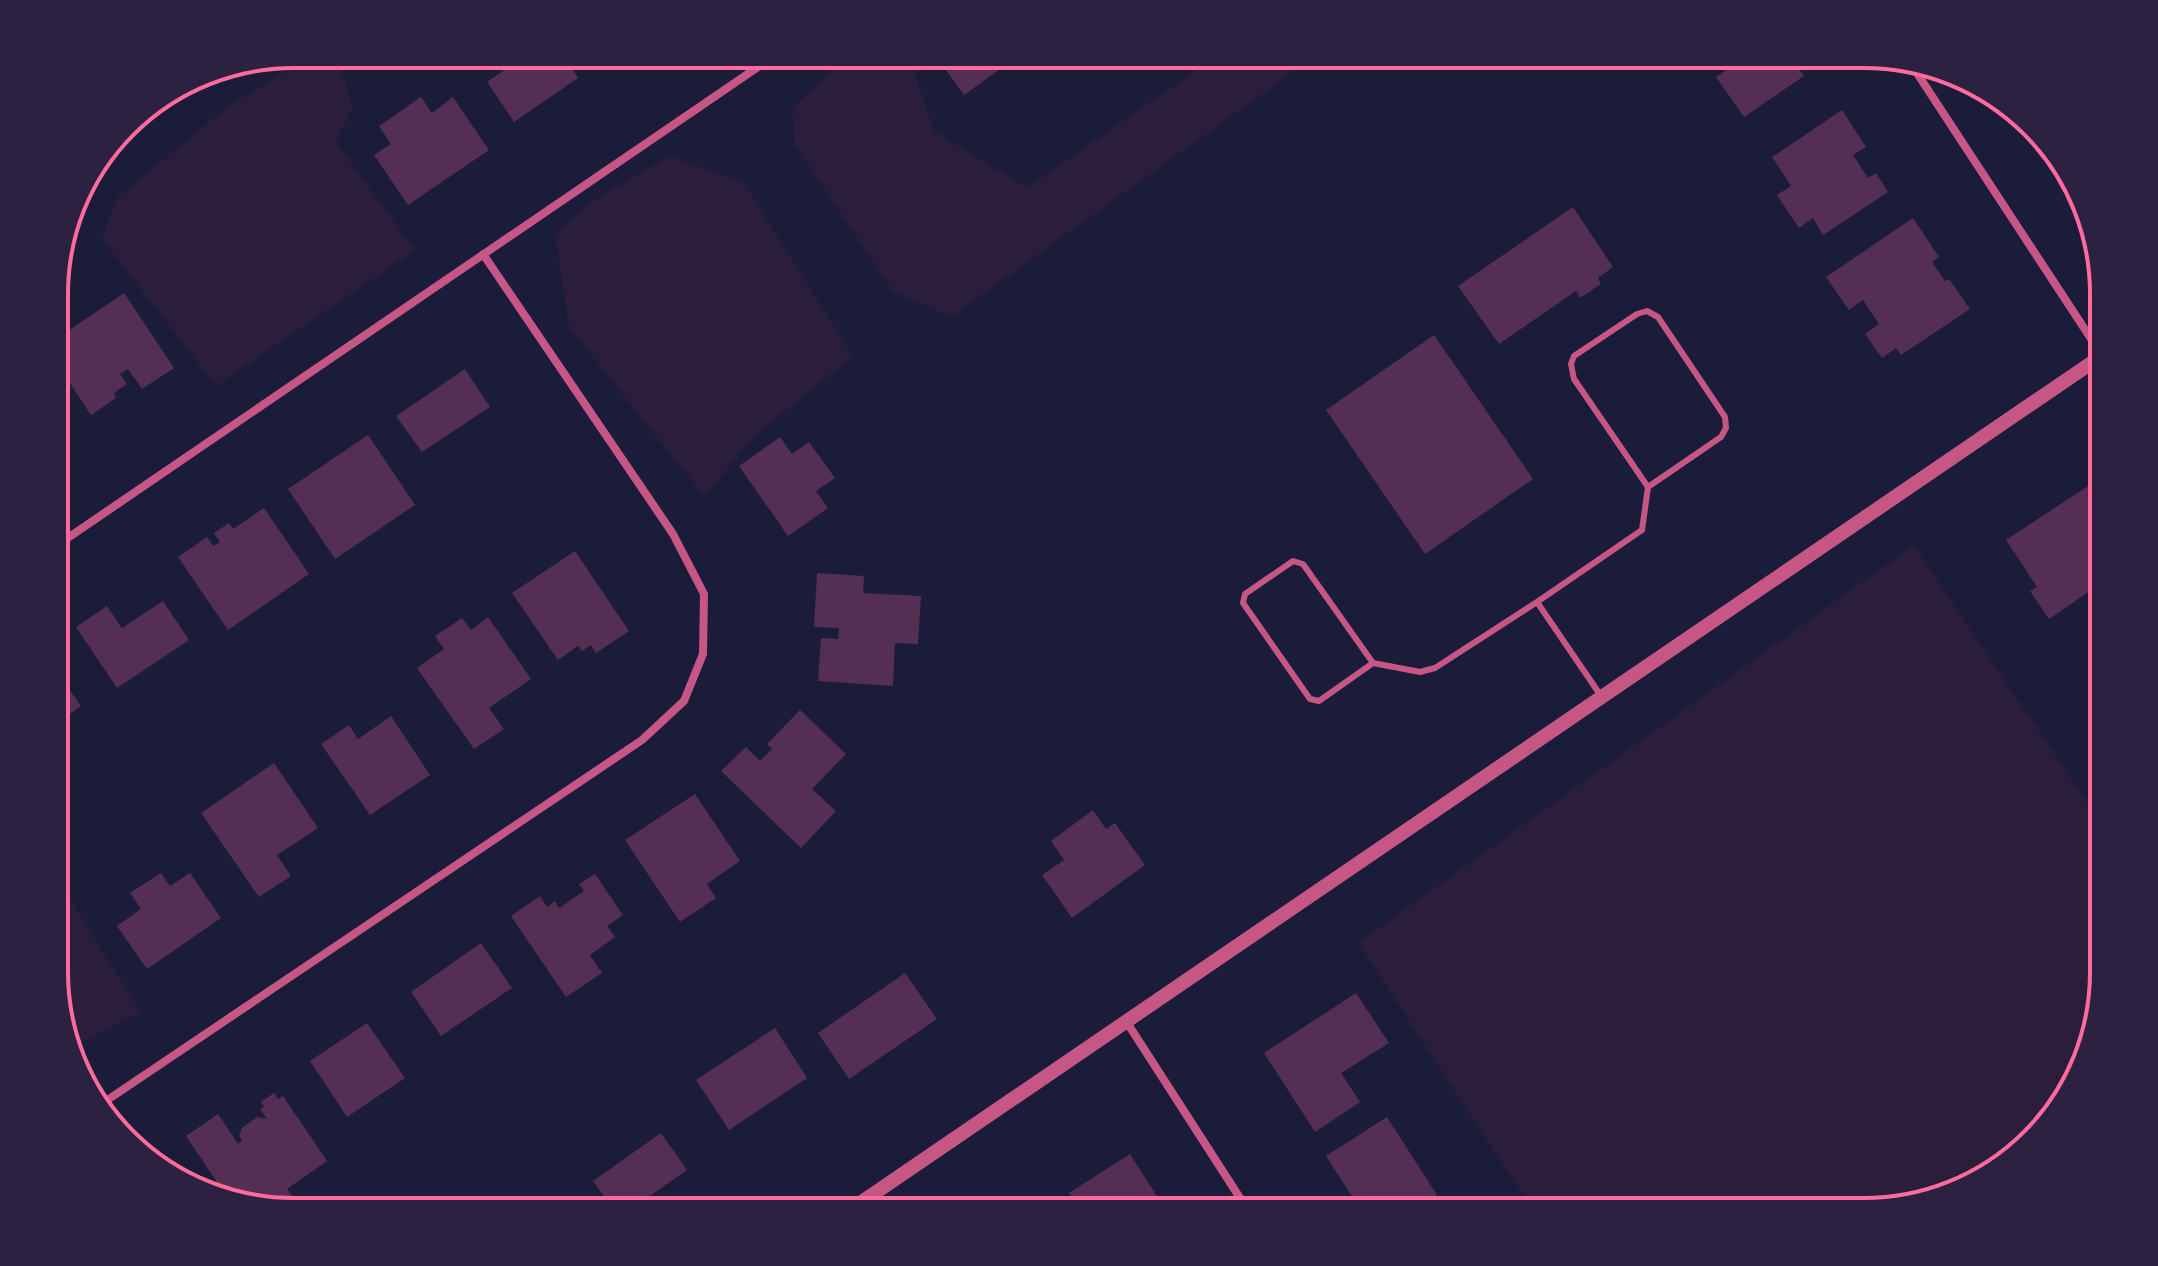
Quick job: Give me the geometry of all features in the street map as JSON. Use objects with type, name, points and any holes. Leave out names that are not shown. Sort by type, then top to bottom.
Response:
[{"type":"street","points":[[68,538],[756,68]]},
{"type":"street","points":[[1918,75],[2090,336]]},
{"type":"street","points":[[107,1100],[642,740],[684,701],[703,654],[704,594],[673,534],[483,254]]},
{"type":"street","points":[[867,1198],[2090,365]]},
{"type":"street","points":[[1125,1021],[1240,1198]]},
{"type":"lane","points":[[1373,663],[1319,701],[1310,699],[1243,603],[1245,594],[1293,561],[1303,564],[1373,663],[1420,672],[1435,668],[1642,530],[1648,487],[1574,379],[1571,364],[1574,356],[1637,314],[1647,311],[1658,317],[1725,417],[1726,428],[1721,437],[1648,487]]},
{"type":"lane","points":[[1537,602],[1601,696]]},
{"type":"shaded area","points":[[291,68],[340,68],[353,107],[336,142],[415,250],[216,386],[102,239],[117,198],[228,106]]},
{"type":"shaded area","points":[[835,68],[913,68],[934,131],[1027,188],[1199,68],[1298,68],[951,317],[892,290],[795,144],[792,108]]},
{"type":"shaded area","points":[[669,156],[744,183],[853,356],[751,439],[706,496],[569,327],[555,233],[596,199]]},
{"type":"shaded area","points":[[1914,545],[2090,807],[2090,987],[2078,1045],[2060,1085],[2024,1132],[1977,1168],[1950,1181],[1893,1196],[1525,1198],[1358,943]]},
{"type":"shaded area","points":[[68,896],[141,1012],[80,1044],[70,1001]]},
{"type":"building","points":[[508,68],[572,68],[578,78],[514,122],[487,82]]},
{"type":"building","points":[[945,68],[1002,68],[964,95]]},
{"type":"building","points":[[1729,68],[1799,68],[1804,76],[1744,117],[1716,77]]},
{"type":"building","points":[[421,97],[432,113],[453,97],[489,150],[408,205],[374,155],[391,144],[379,126]]},
{"type":"building","points":[[1842,110],[1866,147],[1853,155],[1868,178],[1876,173],[1888,192],[1823,235],[1813,218],[1799,228],[1777,195],[1791,186],[1772,157]]},
{"type":"building","points":[[1573,207],[1613,267],[1598,278],[1601,284],[1580,298],[1576,291],[1499,344],[1458,286]]},
{"type":"building","points":[[1913,218],[1939,257],[1932,262],[1945,281],[1949,279],[1970,309],[1901,355],[1896,348],[1882,358],[1865,334],[1879,324],[1863,300],[1849,310],[1826,277]]},
{"type":"building","points":[[124,293],[174,368],[142,389],[128,369],[120,374],[127,384],[114,393],[116,398],[91,415],[68,380],[68,331]]},
{"type":"building","points":[[1434,335],[1533,479],[1425,554],[1326,410]]},
{"type":"building","points":[[465,369],[490,407],[422,452],[396,416]]},
{"type":"building","points":[[368,435],[415,505],[335,559],[288,489]]},
{"type":"building","points":[[780,437],[792,454],[809,442],[835,478],[816,491],[828,508],[788,536],[739,466]]},
{"type":"building","points":[[2088,486],[2090,591],[2049,619],[2030,591],[2037,587],[2006,540]]},
{"type":"building","points":[[264,508],[309,574],[228,630],[178,557],[207,537],[213,546],[220,542],[214,533],[229,523],[233,529]]},
{"type":"building","points":[[575,551],[629,631],[596,653],[591,645],[582,651],[578,646],[558,660],[512,593]]},
{"type":"building","points":[[817,573],[864,576],[863,593],[921,596],[918,644],[895,643],[893,686],[818,681],[821,638],[838,639],[839,628],[814,627]]},
{"type":"building","points":[[163,601],[189,640],[117,688],[76,627],[107,606],[122,628]]},
{"type":"building","points":[[488,617],[531,679],[489,708],[504,729],[474,749],[417,668],[444,649],[435,636],[462,618],[471,630]]},
{"type":"building","points":[[68,687],[81,706],[68,715]]},
{"type":"building","points":[[800,710],[846,754],[812,789],[836,811],[801,848],[721,771],[746,747],[760,761],[772,749],[767,744]]},
{"type":"building","points":[[391,716],[430,775],[370,815],[321,744],[349,725],[358,739]]},
{"type":"building","points":[[274,763],[318,828],[277,855],[291,876],[259,897],[201,813]]},
{"type":"building","points":[[695,794],[740,861],[707,884],[716,898],[680,922],[625,840]]},
{"type":"building","points":[[1093,810],[1106,829],[1115,823],[1145,865],[1072,918],[1042,875],[1064,860],[1051,841]]},
{"type":"building","points":[[161,873],[170,886],[190,873],[221,918],[147,969],[117,926],[141,909],[130,893]]},
{"type":"building","points":[[595,874],[623,915],[607,926],[615,937],[590,955],[602,973],[566,997],[511,916],[540,896],[547,907],[555,901],[559,908],[584,891],[579,884]]},
{"type":"building","points":[[481,943],[512,988],[441,1036],[411,992]]},
{"type":"building","points":[[905,973],[937,1019],[849,1079],[818,1033]]},
{"type":"building","points":[[1356,993],[1389,1043],[1341,1073],[1360,1102],[1315,1132],[1264,1053]]},
{"type":"building","points":[[367,1023],[405,1078],[347,1117],[310,1061]]},
{"type":"building","points":[[775,1028],[807,1078],[729,1130],[696,1080]]},
{"type":"building","points":[[274,1093],[278,1099],[283,1096],[327,1161],[287,1189],[294,1198],[265,1196],[219,1184],[186,1136],[218,1114],[238,1144],[242,1140],[239,1136],[242,1128],[257,1117],[267,1119],[260,1109],[264,1107],[261,1102]]},
{"type":"building","points":[[1387,1117],[1437,1195],[1432,1198],[1353,1198],[1326,1156]]},
{"type":"building","points":[[661,1133],[687,1170],[647,1198],[605,1198],[593,1181]]},
{"type":"building","points":[[1130,1154],[1158,1198],[1072,1198],[1069,1193]]}]
